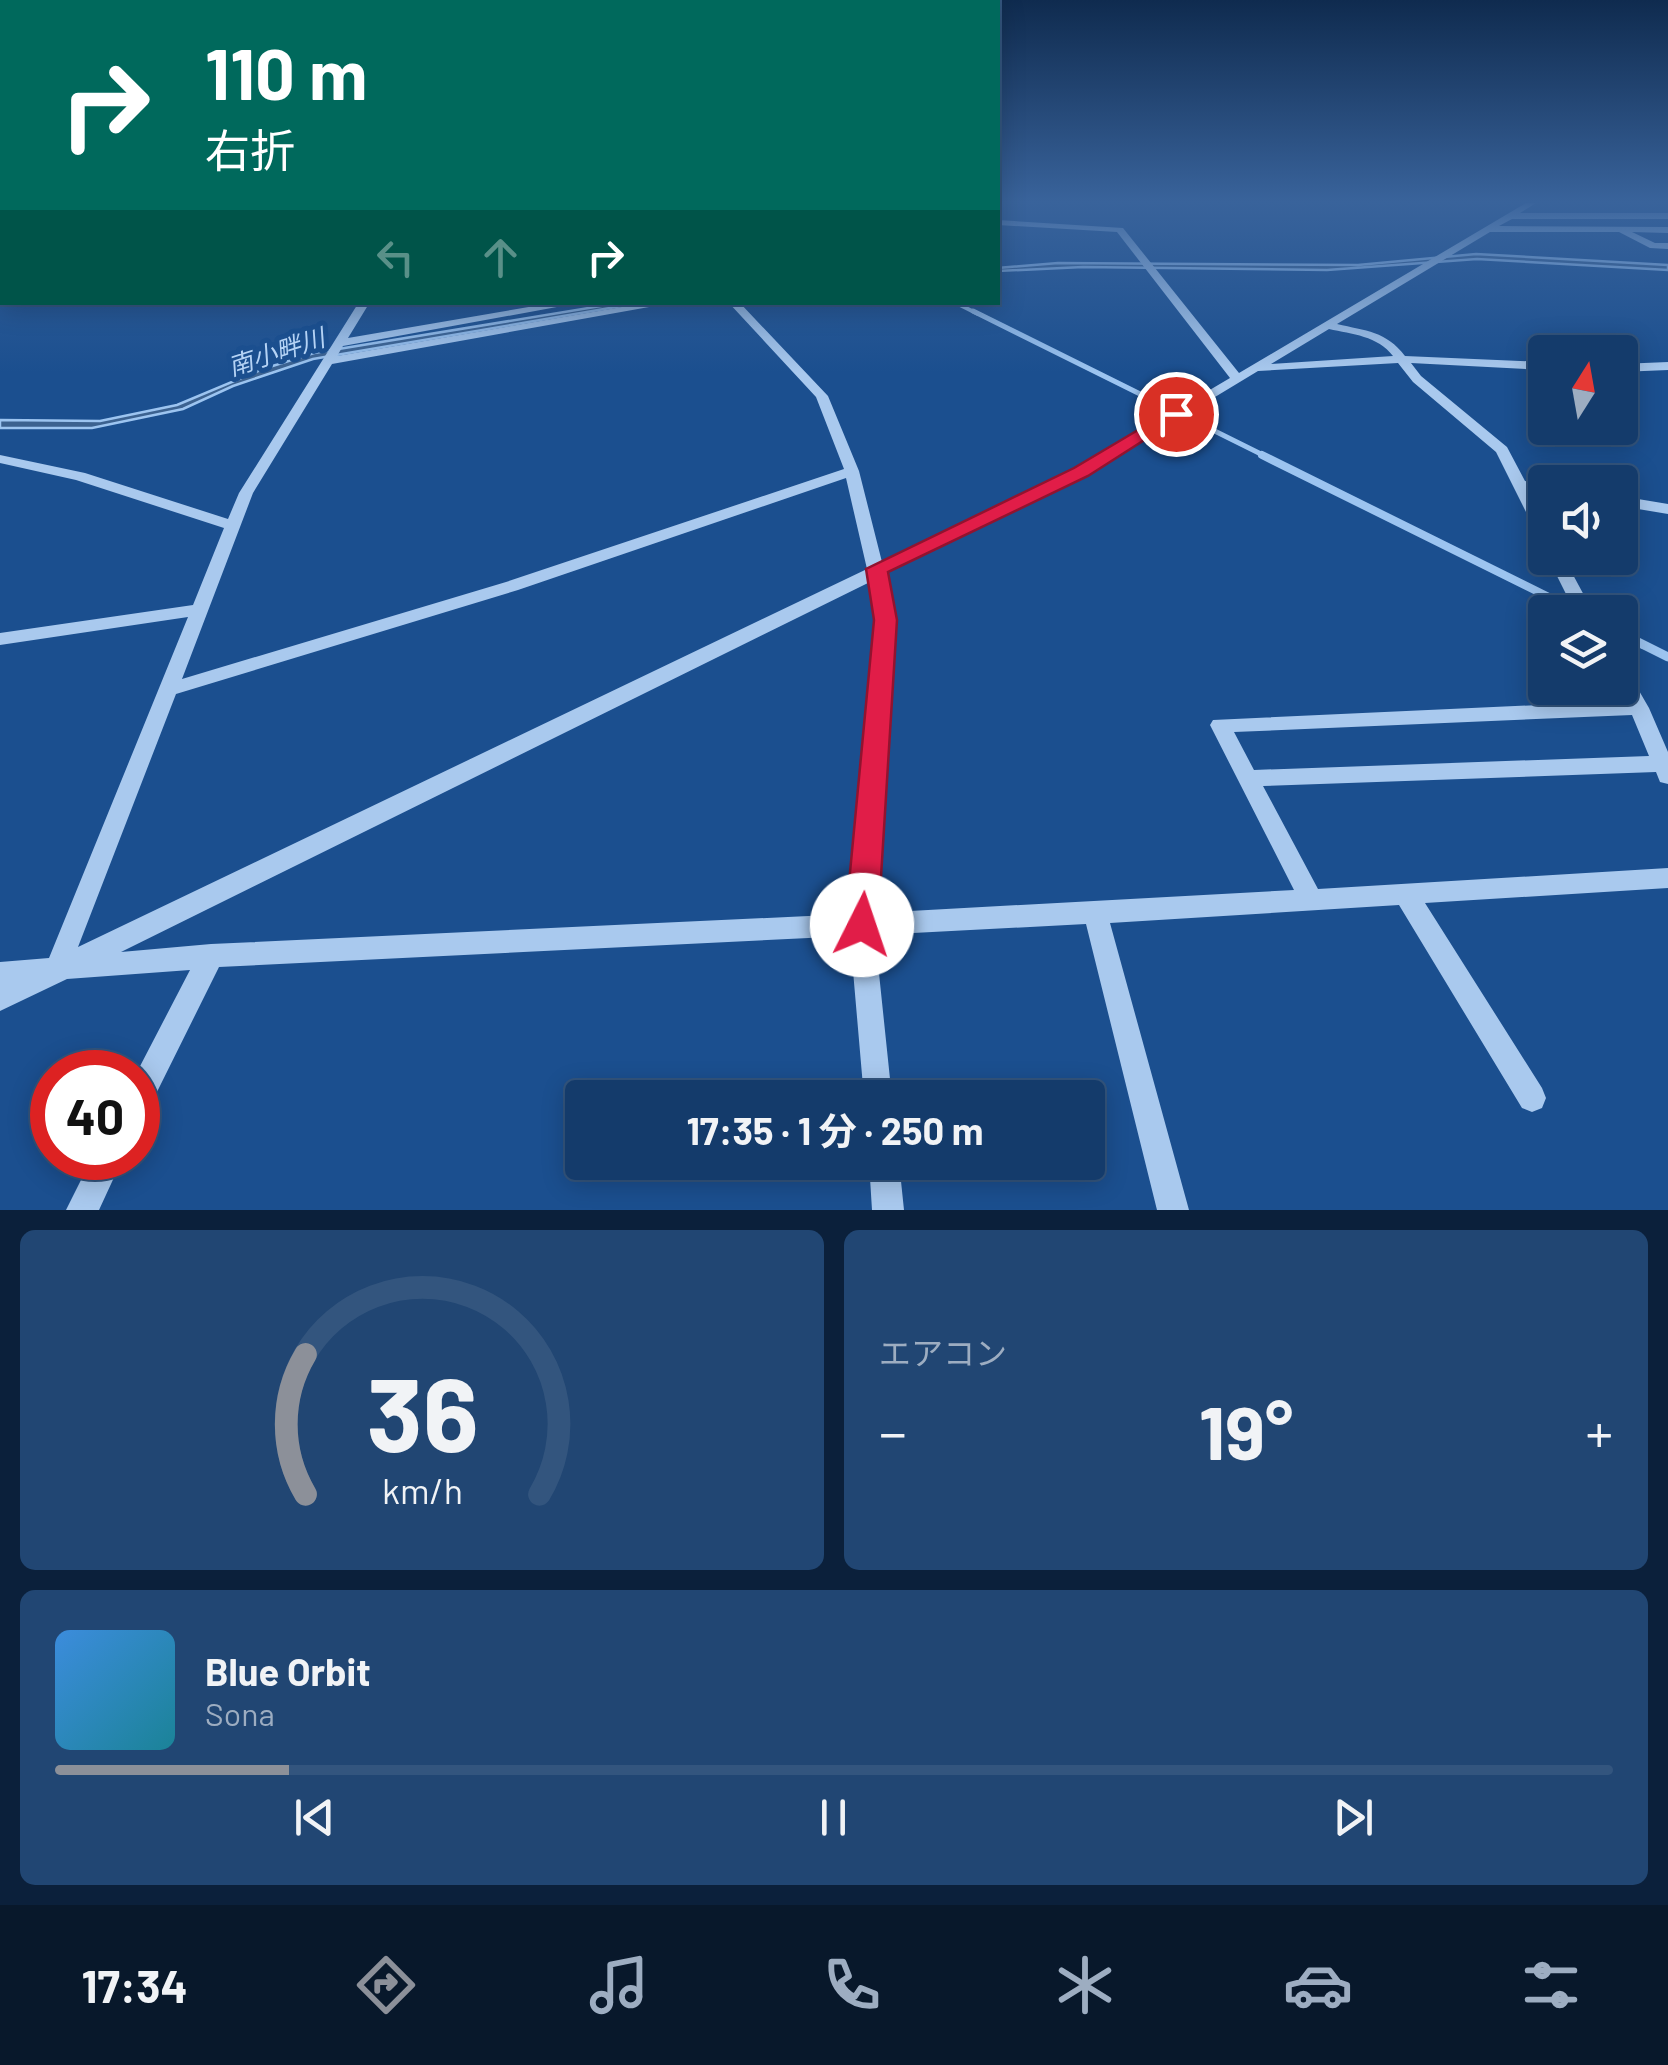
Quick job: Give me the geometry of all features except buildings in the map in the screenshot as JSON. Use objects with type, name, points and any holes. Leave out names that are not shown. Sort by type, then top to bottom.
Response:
[{"type":"street","points":[[1143,259],[1238,378]]},
{"type":"street","points":[[0,998],[1081,472],[1437,259]]},
{"type":"street","points":[[57,970],[246,494],[363,305]]},
{"type":"street","points":[[336,352],[564,305]]},
{"type":"street","points":[[336,352],[652,305]]},
{"type":"street","points":[[736,305],[822,396],[852,470],[877,569],[885,620],[862,925],[876,1080]]},
{"type":"street","points":[[1326,325],[1376,336],[1390,344],[1417,380],[1502,450],[1528,498]]},
{"type":"street","points":[[1254,369],[1402,359],[1528,365]]},
{"type":"street","points":[[1638,367],[1668,366]]},
{"type":"street","points":[[0,459],[80,476],[234,526]]},
{"type":"street","points":[[167,690],[512,586],[852,470]]},
{"type":"street","points":[[1522,485],[1528,486]]},
{"type":"street","points":[[1638,504],[1668,509]]},
{"type":"street","points":[[0,640],[198,610]]},
{"type":"street","points":[[1249,778],[1665,770],[1638,705]]},
{"type":"street","points":[[1310,898],[1220,725],[1640,708]]},
{"type":"street","points":[[0,974],[210,956],[1095,913],[1668,878]]},
{"type":"street","points":[[1404,892],[1532,1098]]},
{"type":"street","points":[[1095,913],[1173,1210]]},
{"type":"street","points":[[160,1056],[210,956]]},
{"type":"street","points":[[82,1210],[97,1180]]},
{"type":"street","points":[[886,1180],[888,1210]]},
{"type":"water","points":[[1471,259],[1327,270],[1083,267],[1000,271],[1000,268],[1058,263],[1358,265]]},
{"type":"water","points":[[1485,259],[1668,265],[1668,270]]},
{"type":"water","points":[[607,305],[627,305],[313,359],[233,386],[183,409],[92,428],[0,428],[0,420],[100,421],[177,405],[263,369],[314,353]]},
{"type":"waterway","points":[[960,305],[978,314]]},
{"type":"waterway","points":[[973,311],[1267,457]]},
{"type":"waterway","points":[[1262,455],[1545,595]]},
{"type":"waterway","points":[[1638,642],[1643,645]]},
{"type":"waterway","points":[[1638,642],[1668,657]]},
{"type":"route","points":[[862,925],[885,620],[877,569],[1081,472],[1176,414]]},
{"type":"water label","name":"南小畔川","points":[[276,351]]}]
